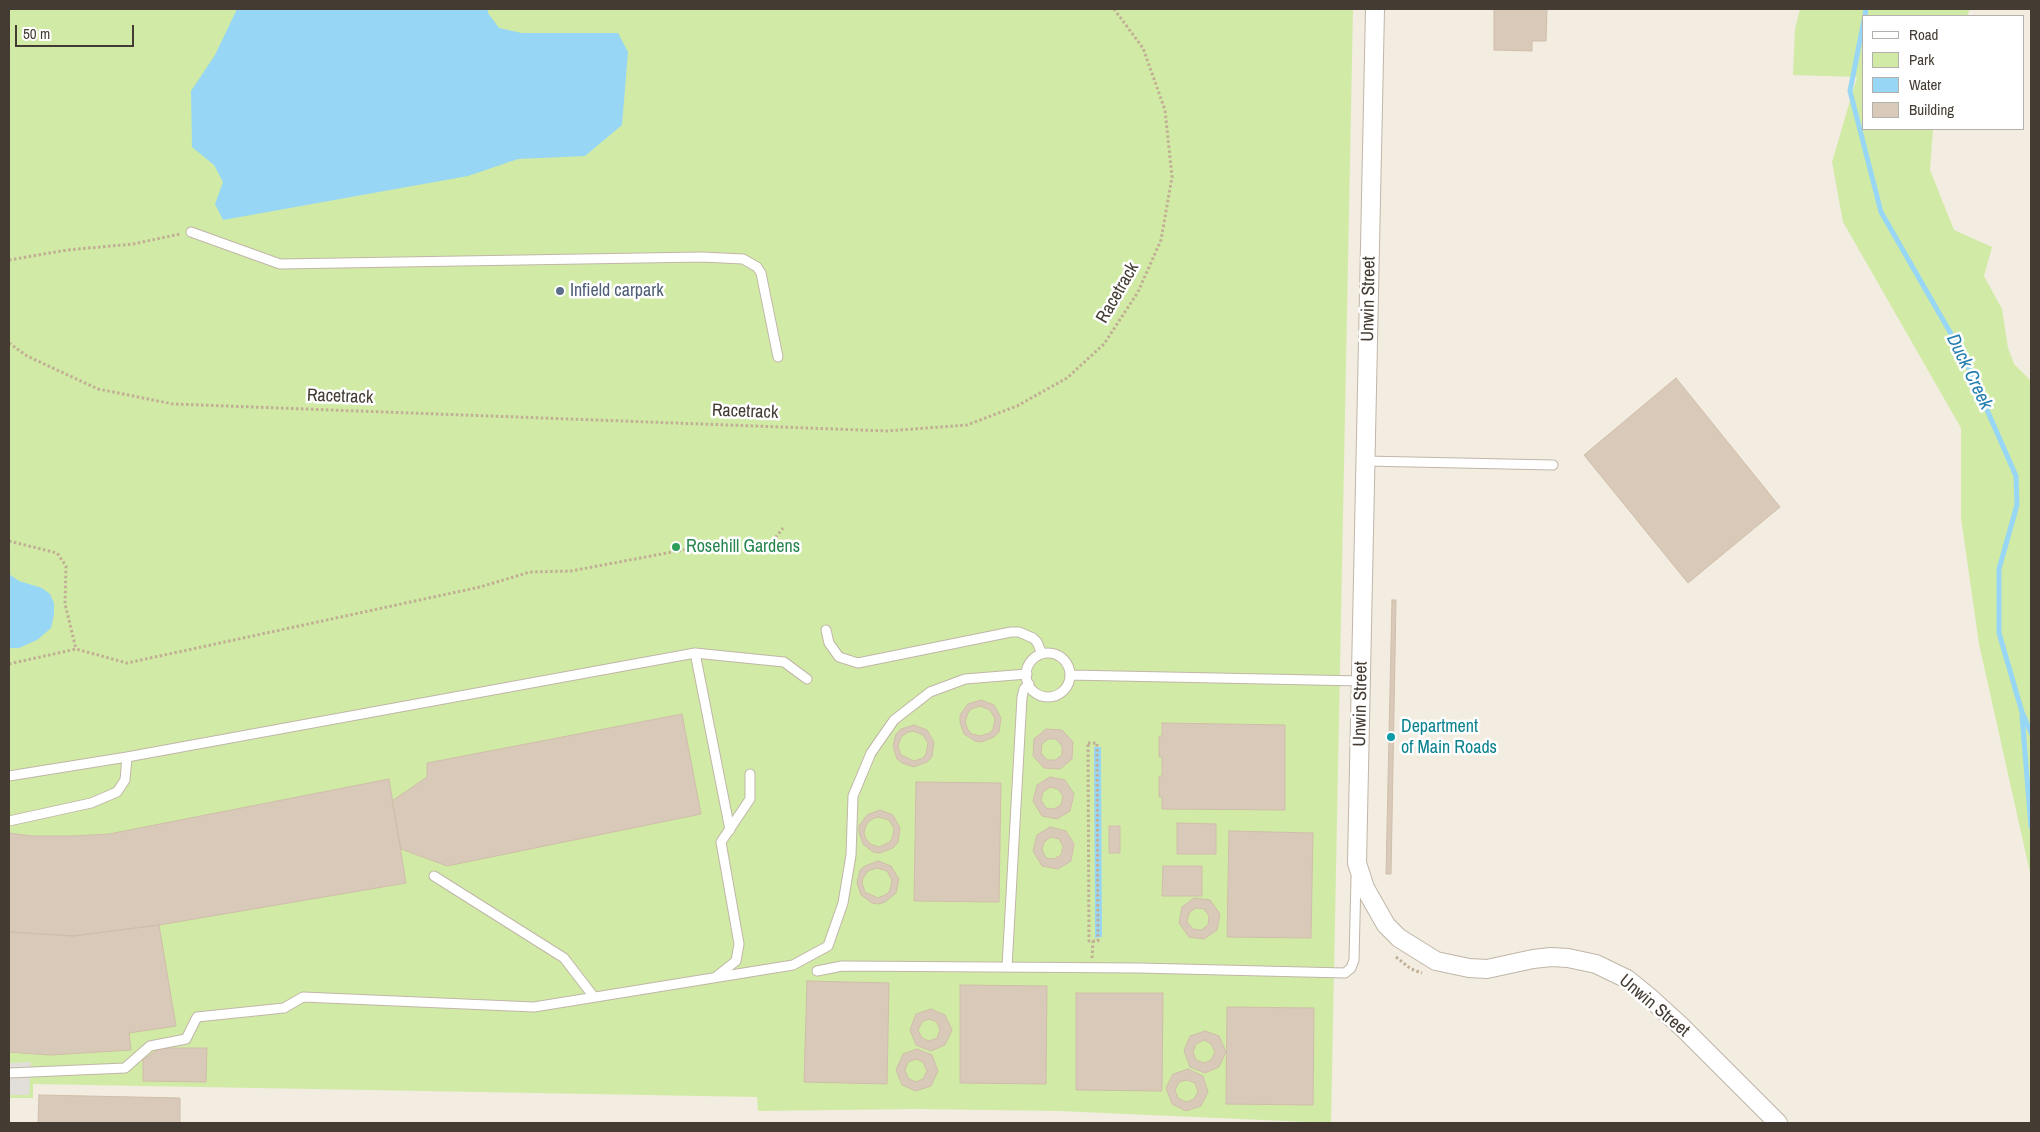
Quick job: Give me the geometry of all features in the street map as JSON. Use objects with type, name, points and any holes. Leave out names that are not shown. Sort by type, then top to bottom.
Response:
[{"type":"street","name":"Unwin Street","points":[[1375,9],[1357,863],[1365,888],[1386,924],[1399,938],[1428,957],[1459,966],[1487,969],[1551,957],[1585,960],[1609,969],[1627,979],[1683,1028],[1776,1122]]},
{"type":"lane","points":[[191,232],[280,264],[702,257],[743,259],[757,267],[761,273],[778,357]]},
{"type":"lane","points":[[1365,461],[1553,465]]},
{"type":"lane","points":[[826,630],[829,643],[839,657],[858,663],[1011,632],[1019,632],[1033,638],[1042,654]]},
{"type":"lane","points":[[694,653],[730,830]]},
{"type":"lane","points":[[9,776],[127,757],[694,653],[784,662],[807,679]]},
{"type":"lane","points":[[1042,654],[1055,654],[1066,662],[1070,675],[1065,688],[1053,696],[1040,695],[1029,684],[1026,674],[1031,662],[1042,654]]},
{"type":"lane","points":[[9,1073],[125,1068],[150,1046],[186,1039],[197,1017],[284,1008],[303,997],[534,1007],[793,965],[828,946],[843,903],[848,874],[851,855],[853,796],[871,753],[894,720],[930,692],[965,679],[1026,674]]},
{"type":"lane","points":[[1070,675],[1362,681]]},
{"type":"lane","points":[[1007,967],[1022,697],[1024,689],[1029,684]]},
{"type":"lane","points":[[9,821],[91,803],[117,792],[125,780],[127,757]]},
{"type":"lane","points":[[717,976],[736,961],[739,944],[721,842],[750,799],[750,774]]},
{"type":"lane","points":[[817,971],[842,966],[1346,973],[1354,960],[1357,863]]},
{"type":"lane","points":[[434,876],[564,958],[594,997]]},
{"type":"path","name":"Racetrack","points":[[9,343],[27,356],[98,389],[174,404],[887,431],[966,424],[1017,406],[1067,378],[1104,344],[1138,292],[1161,240],[1172,177],[1165,110],[1143,48],[1114,9]]},
{"type":"path","points":[[9,260],[67,250],[133,244],[191,232]]},
{"type":"path","points":[[9,664],[76,649],[127,663],[480,587],[530,572],[572,571],[699,547],[772,542],[783,528]]},
{"type":"path","points":[[9,541],[57,553],[66,566],[66,604],[76,649]]},
{"type":"path","points":[[1088,743],[1098,743],[1098,938],[1098,941],[1088,941],[1088,743]]},
{"type":"green space","name":"Rosehill Gardens","points":[[9,9],[1353,9],[1331,1123],[1059,1111],[916,1109],[758,1111],[757,1097],[33,1084],[33,1098],[9,1098]]},
{"type":"green space","points":[[1800,9],[1970,9],[1967,15],[1862,15],[1862,130],[1933,130],[1930,170],[1954,230],[1992,247],[1984,276],[2002,309],[2008,348],[2014,364],[2031,381],[2031,877],[1979,644],[1961,518],[1961,428],[1843,222],[1832,162],[1857,77],[1793,75],[1795,29]]},
{"type":"shaded area","points":[[31,1062],[29,1095],[9,1095],[9,1063]]},
{"type":"water","points":[[237,9],[488,9],[488,13],[499,28],[522,33],[618,33],[628,52],[622,125],[585,156],[518,159],[468,176],[223,220],[215,204],[223,182],[214,165],[192,147],[191,91],[215,55]]},
{"type":"water","points":[[9,574],[19,581],[42,588],[50,594],[54,603],[51,628],[37,640],[19,648],[9,648]]},
{"type":"water","points":[[1094,747],[1101,747],[1102,937],[1095,938]]},
{"type":"building","points":[[1494,9],[1547,9],[1546,41],[1532,41],[1532,51],[1494,50]]},
{"type":"building","points":[[1676,378],[1780,507],[1688,583],[1584,455]]},
{"type":"building","name":"Department of Main Roads","points":[[1392,600],[1396,600],[1391,874],[1386,874]]},
{"type":"building","points":[[981,700],[994,705],[1001,718],[999,732],[994,737],[981,742],[975,741],[964,734],[960,715],[968,704]],"holes":[[[980,706],[990,710],[995,719],[993,729],[990,733],[980,736],[972,734],[965,722],[968,713],[971,709]]]},
{"type":"building","points":[[682,714],[701,814],[447,866],[401,849],[392,801],[427,777],[427,763]]},
{"type":"building","points":[[1162,723],[1285,725],[1285,810],[1162,809],[1162,797],[1159,797],[1159,776],[1162,776],[1162,757],[1159,757],[1159,736],[1162,736]]},
{"type":"building","points":[[914,725],[927,730],[934,742],[932,757],[927,762],[914,767],[897,759],[893,746],[896,734],[901,729]],"holes":[[[913,731],[923,735],[928,743],[926,754],[923,758],[914,761],[901,755],[898,746],[901,737]]]},
{"type":"building","points":[[1046,729],[1062,730],[1073,742],[1072,759],[1060,769],[1044,768],[1033,756],[1034,739]],"holes":[[[1048,739],[1056,739],[1062,746],[1062,755],[1055,760],[1047,760],[1041,753],[1042,744]]]},
{"type":"building","points":[[1050,777],[1065,780],[1074,794],[1070,811],[1057,819],[1042,816],[1033,801],[1037,785]],"holes":[[[1050,787],[1058,789],[1063,796],[1061,805],[1054,809],[1046,808],[1041,800],[1043,792]]]},
{"type":"building","points":[[389,779],[406,883],[159,925],[73,936],[9,932],[9,833],[32,836],[109,834]]},
{"type":"building","points":[[916,782],[1001,783],[999,902],[914,901]]},
{"type":"building","points":[[880,810],[893,815],[900,828],[898,842],[893,848],[880,853],[873,852],[863,844],[859,826],[867,815]],"holes":[[[879,817],[889,820],[894,829],[892,839],[879,847],[870,844],[864,832],[867,823]]]},
{"type":"building","points":[[1177,823],[1216,824],[1216,854],[1177,854]]},
{"type":"building","points":[[1109,826],[1120,826],[1120,853],[1109,853]]},
{"type":"building","points":[[1050,827],[1066,831],[1074,844],[1071,861],[1058,869],[1042,866],[1033,851],[1037,835]],"holes":[[[1051,837],[1059,839],[1063,846],[1061,855],[1054,859],[1046,858],[1042,850],[1044,842]]]},
{"type":"building","points":[[1229,831],[1313,833],[1311,938],[1227,937]]},
{"type":"building","points":[[878,861],[891,866],[899,879],[896,893],[885,902],[872,903],[861,895],[857,883],[860,870]],"holes":[[[877,868],[887,871],[892,880],[887,894],[878,898],[865,892],[862,883],[868,871]]]},
{"type":"building","points":[[1163,866],[1202,866],[1202,896],[1162,896]]},
{"type":"building","points":[[1194,898],[1210,900],[1220,914],[1217,930],[1204,939],[1189,937],[1179,923],[1182,907]],"holes":[[[1196,908],[1204,909],[1209,916],[1208,925],[1201,930],[1193,929],[1187,922],[1189,913]]]},
{"type":"building","points":[[159,925],[176,1026],[129,1033],[131,1050],[50,1055],[9,1052],[9,932],[73,936]]},
{"type":"building","points":[[807,981],[889,983],[887,1084],[804,1082]]},
{"type":"building","points":[[960,985],[1047,986],[1046,1084],[960,1083]]},
{"type":"building","points":[[1076,993],[1163,993],[1162,1091],[1076,1090]]},
{"type":"building","points":[[1227,1007],[1314,1008],[1313,1105],[1226,1104]]},
{"type":"building","points":[[931,1009],[945,1015],[952,1030],[945,1045],[931,1051],[916,1045],[910,1030],[916,1014]],"holes":[[[929,1019],[937,1022],[940,1030],[937,1038],[929,1041],[922,1038],[918,1030],[922,1022]]]},
{"type":"building","points":[[1205,1031],[1219,1036],[1226,1052],[1219,1067],[1205,1073],[1190,1067],[1184,1051],[1190,1036]],"holes":[[[1204,1040],[1211,1044],[1215,1052],[1211,1060],[1204,1063],[1196,1060],[1193,1052],[1196,1044]]]},
{"type":"building","points":[[160,1048],[207,1048],[206,1082],[143,1081],[143,1060]]},
{"type":"building","points":[[917,1049],[932,1055],[938,1071],[931,1086],[916,1091],[902,1085],[896,1070],[903,1054]],"holes":[[[916,1059],[923,1062],[927,1071],[923,1079],[915,1082],[908,1078],[905,1070],[908,1062]]]},
{"type":"building","points":[[1188,1069],[1203,1076],[1208,1092],[1201,1106],[1186,1111],[1172,1104],[1166,1088],[1173,1074]],"holes":[[[1187,1080],[1195,1083],[1198,1092],[1194,1099],[1186,1102],[1178,1098],[1175,1090],[1179,1082]]]},
{"type":"building","points":[[39,1095],[180,1098],[180,1123],[38,1123]]},
{"type":"waterway","name":"Duck Creek","points":[[1865,15],[1866,9]]},
{"type":"waterway","name":"Duck Creek","points":[[1862,30],[1850,91],[1881,212],[1962,353],[2016,476],[2017,505],[1999,569],[1999,633],[2022,712],[2031,733]]},
{"type":"waterway","points":[[2022,715],[2031,827]]},
{"type":"place","name":"Infield carpark","points":[[560,291]]},
{"type":"place","name":"Rosehill Gardens","points":[[676,547]]},
{"type":"place","name":"Department of Main Roads","points":[[1391,737]]}]
